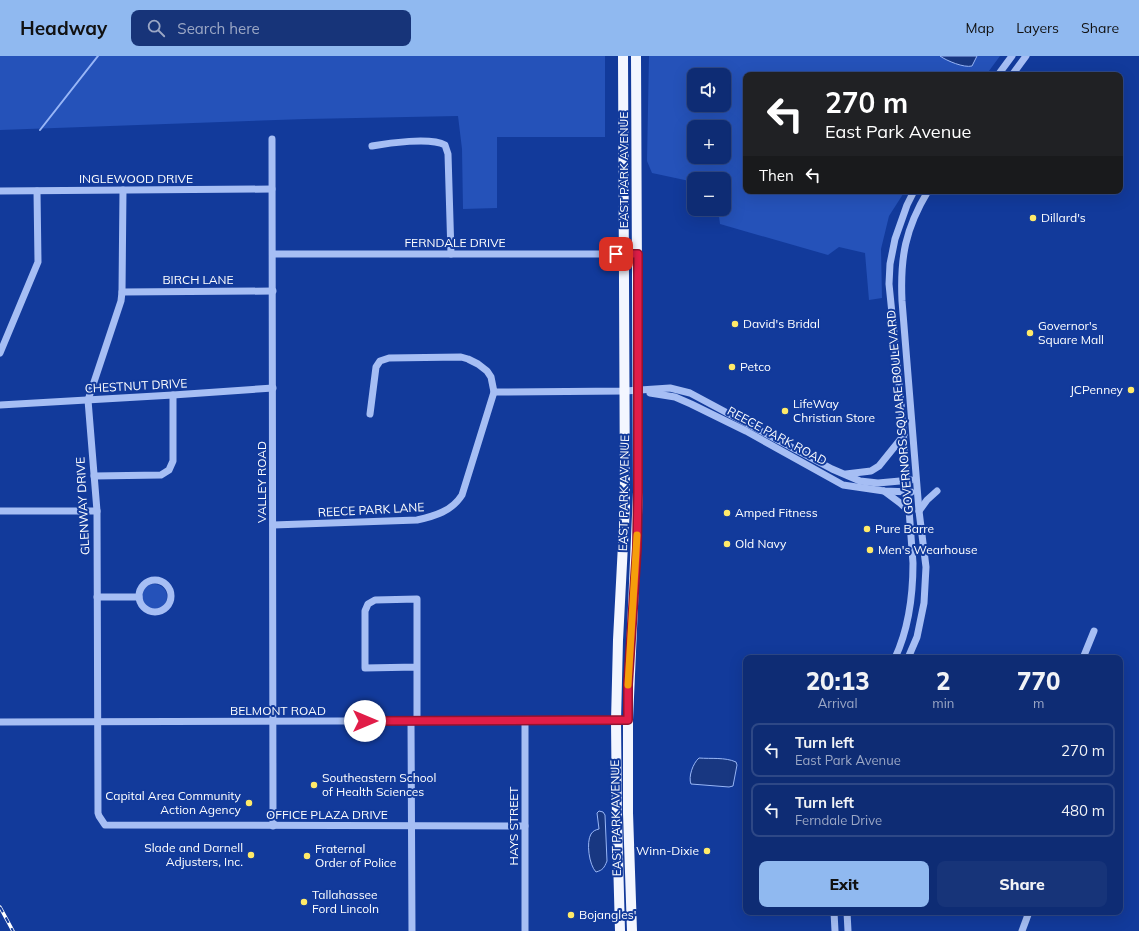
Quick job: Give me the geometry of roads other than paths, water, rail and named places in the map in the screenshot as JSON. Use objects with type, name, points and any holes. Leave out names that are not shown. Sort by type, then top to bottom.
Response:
[{"type":"main road","name":"EAST PARK AVENUE","points":[[620,931],[616,721],[617,661],[625,506],[626,391],[623,56]]},
{"type":"main road","name":"EAST PARK AVENUE","points":[[632,931],[628,813],[628,684],[637,548],[638,492],[636,56]]},
{"type":"street","points":[[1000,72],[1012,56]]},
{"type":"street","points":[[1014,72],[1026,56]]},
{"type":"street","name":"VALLEY ROAD","points":[[272,139],[273,826]]},
{"type":"street","points":[[372,146],[393,142],[437,142],[445,146],[448,154],[452,254]]},
{"type":"street","name":"INGLEWOOD DRIVE","points":[[0,191],[272,189]]},
{"type":"street","name":"GLENWAY DRIVE","points":[[105,825],[98,813],[97,511],[88,400],[121,302],[123,190]]},
{"type":"street","points":[[0,353],[38,262],[37,191]]},
{"type":"street","name":"GOVERNORS SQUARE BOULEVARD","points":[[896,655],[902,644],[909,616],[913,580],[904,436],[889,284],[890,264],[895,239],[912,194]]},
{"type":"street","name":"GOVERNORS SQUARE BOULEVARD","points":[[909,655],[917,638],[924,603],[926,567],[919,511],[901,276],[903,252],[909,230],[917,209],[926,194]]},
{"type":"street","name":"FERNDALE DRIVE","points":[[273,254],[638,254]]},
{"type":"street","name":"BIRCH LANE","points":[[122,292],[273,291]]},
{"type":"street","points":[[890,302],[902,301]]},
{"type":"street","points":[[370,414],[376,368],[380,361],[389,358],[453,357],[468,359],[487,371],[494,392],[626,391]]},
{"type":"street","name":"CHESTNUT DRIVE","points":[[0,405],[173,396],[273,388]]},
{"type":"street","name":"REECE PARK ROAD","points":[[626,391],[670,388],[690,393],[843,474],[860,481],[907,480]]},
{"type":"street","name":"REECE PARK ROAD","points":[[638,390],[684,400],[746,431],[843,485],[884,491],[908,492]]},
{"type":"street","name":"REECE PARK LANE","points":[[273,525],[417,520],[442,513],[454,505],[462,494],[494,392]]},
{"type":"street","points":[[94,476],[161,475],[170,470],[173,461],[173,396]]},
{"type":"street","points":[[843,474],[871,471],[879,466],[904,436]]},
{"type":"street","points":[[907,480],[917,480]]},
{"type":"street","points":[[884,491],[908,511]]},
{"type":"street","points":[[919,511],[927,500],[937,491]]},
{"type":"street","points":[[908,492],[918,492]]},
{"type":"street","points":[[0,511],[97,511]]},
{"type":"street","points":[[154,580],[165,584],[170,594],[170,599],[166,607],[156,612],[144,608],[139,597],[141,588],[144,584],[154,580]]},
{"type":"street","points":[[913,580],[926,581]]},
{"type":"street","points":[[97,597],[139,597]]},
{"type":"street","points":[[412,931],[411,826],[417,667],[417,598],[375,600],[368,604],[365,611],[365,668],[417,667]]},
{"type":"street","points":[[1084,655],[1094,631]]},
{"type":"street","name":"BELMONT ROAD","points":[[0,722],[628,720]]},
{"type":"street","name":"HAYS STREET","points":[[525,721],[525,931]]},
{"type":"street","name":"OFFICE PLAZA DRIVE","points":[[105,825],[525,826]]},
{"type":"street","points":[[834,915],[835,931]]},
{"type":"street","points":[[847,915],[848,931]]},
{"type":"street","points":[[1022,931],[1028,915]]},
{"type":"waterway","points":[[40,130],[98,56]]},
{"type":"railway","points":[[0,907],[13,931]]},
{"type":"place","name":"Dillard's","points":[[1033,218]]},
{"type":"place","name":"David's Bridal","points":[[735,324]]},
{"type":"place","name":"Governor's Square Mall","points":[[1030,333]]},
{"type":"place","name":"Petco","points":[[732,367]]},
{"type":"place","name":"JCPenney","points":[[1131,390]]},
{"type":"place","name":"LifeWay Christian Store","points":[[785,411]]},
{"type":"place","name":"Amped Fitness","points":[[727,513]]},
{"type":"place","name":"Pure Barre","points":[[867,529]]},
{"type":"place","name":"Old Navy","points":[[727,544]]},
{"type":"place","name":"Men's Wearhouse","points":[[870,550]]},
{"type":"place","name":"Southeastern School of Health Sciences","points":[[314,785]]},
{"type":"place","name":"Capital Area Community Action Agency","points":[[249,803]]},
{"type":"place","name":"Winn-Dixie","points":[[707,851]]},
{"type":"place","name":"Slade and Darnell Adjusters, Inc.","points":[[251,855]]},
{"type":"place","name":"Fraternal Order of Police","points":[[307,856]]},
{"type":"place","name":"Tallahassee Ford Lincoln","points":[[304,902]]},
{"type":"place","name":"Bojangles'","points":[[571,915]]}]
